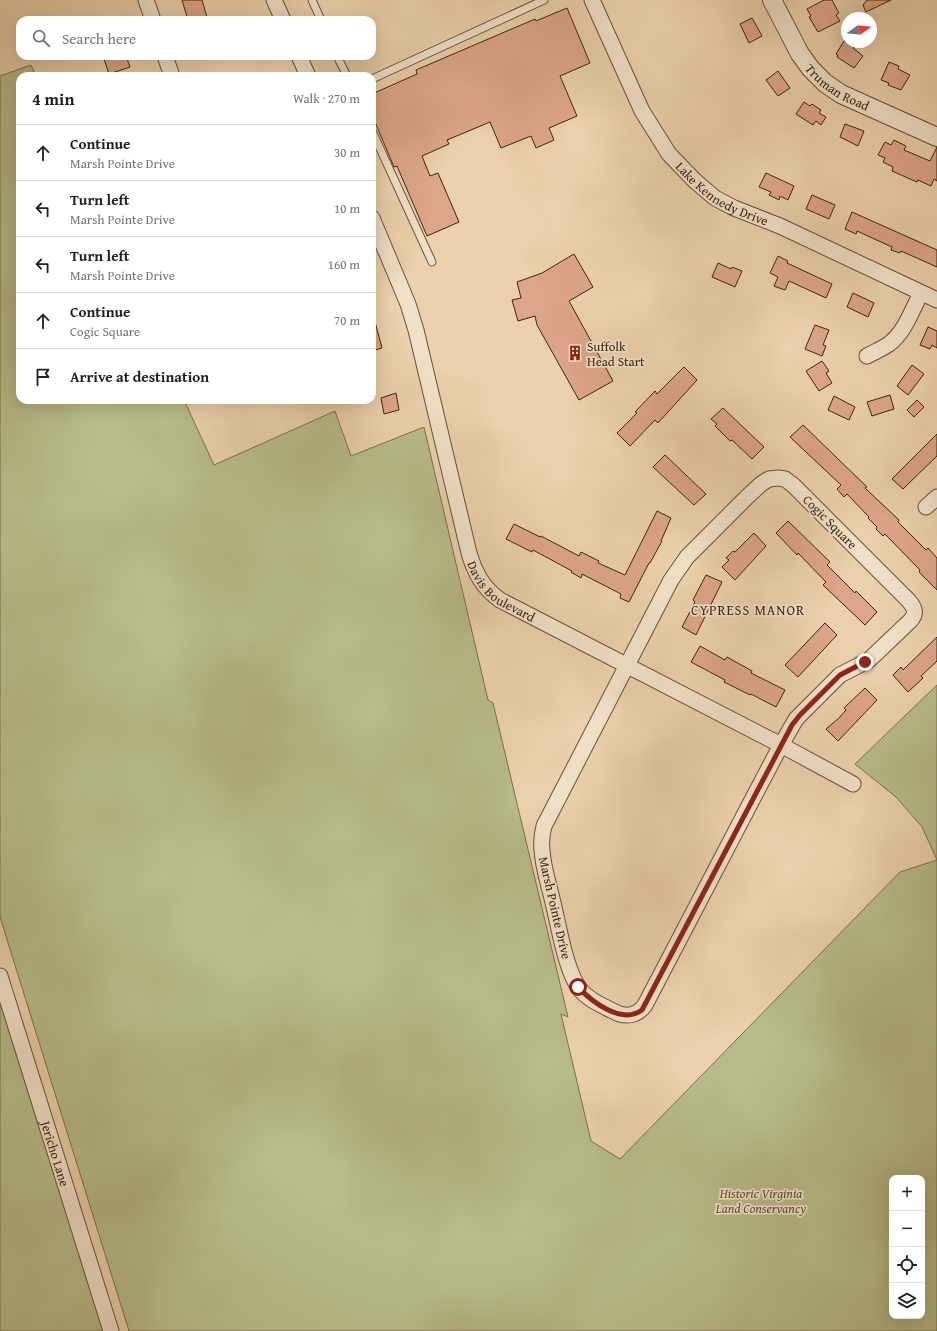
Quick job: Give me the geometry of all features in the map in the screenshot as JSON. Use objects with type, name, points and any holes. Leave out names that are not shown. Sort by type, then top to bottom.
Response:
[{"type":"street","points":[[146,0],[151,16]]},
{"type":"street","points":[[274,0],[281,16]]},
{"type":"street","name":"Lake Kennedy Drive","points":[[592,0],[642,111],[669,154],[695,181],[715,198],[734,208],[780,226],[937,300]]},
{"type":"street","name":"Truman Road","points":[[772,0],[800,54],[811,69],[825,83],[841,94],[937,137]]},
{"type":"street","points":[[166,60],[171,72]]},
{"type":"street","points":[[301,60],[306,72]]},
{"type":"street","name":"Davis Boulevard","points":[[376,227],[406,298],[414,323],[469,553],[477,575],[483,585],[491,594],[500,600],[781,745],[853,784]]},
{"type":"street","points":[[866,356],[889,344],[898,336],[904,328],[921,293]]},
{"type":"street","name":"Cogic Square","points":[[627,666],[671,580],[687,558],[746,497],[761,484],[778,478],[785,479],[909,601],[914,608],[915,613],[912,619],[869,660],[840,675],[800,715],[781,745]]},
{"type":"street","points":[[926,507],[937,497]]},
{"type":"street","name":"Marsh Pointe Drive","points":[[627,666],[544,826],[542,838],[544,863],[570,971],[578,987],[584,994],[600,1005],[616,1013],[627,1016],[638,1013],[645,1005],[781,745]]},
{"type":"street","name":"Jericho Lane","points":[[0,976],[111,1331]]},
{"type":"lane","points":[[312,0],[319,16]]},
{"type":"lane","points":[[376,77],[544,0]]},
{"type":"lane","points":[[339,60],[344,72]]},
{"type":"lane","points":[[376,141],[432,262]]},
{"type":"green space","name":"Historic Virginia Land Conservancy","points":[[31,65],[34,72],[16,72],[16,404],[186,404],[214,465],[335,411],[351,456],[424,427],[488,700],[493,703],[568,1017],[561,1014],[591,1141],[620,1159],[900,872],[937,860],[937,1331],[129,1331],[0,917],[0,76]]},
{"type":"green space","points":[[937,685],[937,860],[922,827],[896,797],[855,764]]},
{"type":"green space","points":[[0,987],[109,1331],[0,1331]]},
{"type":"building","points":[[182,0],[202,0],[207,16],[187,16]]},
{"type":"building","points":[[824,0],[832,0],[839,13],[836,15],[840,21],[818,32],[809,17],[811,16],[807,9]]},
{"type":"building","points":[[867,0],[891,0],[866,12],[863,5]]},
{"type":"building","points":[[567,8],[590,63],[560,76],[577,116],[549,128],[554,140],[536,148],[531,136],[501,148],[490,122],[447,140],[449,144],[422,156],[430,176],[438,173],[459,222],[427,236],[397,166],[394,167],[376,124],[376,92],[417,74],[416,70],[535,19],[536,21]]},
{"type":"building","points":[[752,18],[762,36],[749,43],[740,24]]},
{"type":"building","points":[[841,46],[841,48],[853,48],[863,56],[854,68],[837,57],[838,55],[836,54]]},
{"type":"building","points":[[104,60],[127,60],[130,67],[115,72],[108,72]]},
{"type":"building","points":[[889,62],[899,66],[898,69],[910,75],[901,90],[888,85],[889,83],[881,80]]},
{"type":"building","points":[[778,71],[790,88],[778,96],[766,80]]},
{"type":"building","points":[[804,102],[810,106],[812,104],[821,110],[819,113],[826,117],[821,125],[816,121],[813,125],[796,114]]},
{"type":"building","points":[[845,124],[864,131],[858,146],[840,137]]},
{"type":"building","points":[[894,140],[906,146],[904,150],[930,161],[937,147],[937,181],[934,179],[931,186],[918,180],[917,182],[892,171],[893,167],[883,162],[885,158],[878,155],[885,142],[891,145]]},
{"type":"building","points":[[766,173],[794,186],[788,200],[780,196],[779,200],[769,195],[771,192],[759,187]]},
{"type":"building","points":[[812,195],[835,205],[829,219],[806,209]]},
{"type":"building","points":[[852,212],[937,250],[937,267],[901,251],[900,253],[891,250],[892,247],[857,231],[856,234],[845,229]]},
{"type":"building","name":"Suffolk Head Start","points":[[574,254],[593,287],[569,301],[613,381],[579,400],[537,325],[535,316],[518,321],[512,300],[521,298],[517,282],[542,273]]},
{"type":"building","points":[[778,256],[788,261],[787,263],[832,284],[826,298],[789,281],[785,290],[774,286],[778,277],[770,273]]},
{"type":"building","points":[[718,263],[731,269],[732,267],[742,271],[735,287],[712,277]]},
{"type":"building","points":[[853,293],[874,303],[868,317],[847,307]]},
{"type":"building","points":[[815,325],[829,330],[823,345],[826,346],[822,356],[805,349]]},
{"type":"building","points":[[376,326],[382,348],[376,350]]},
{"type":"building","points":[[928,327],[937,331],[937,348],[932,345],[930,349],[920,345]]},
{"type":"building","points":[[822,361],[829,371],[826,373],[832,383],[819,391],[806,371]]},
{"type":"building","points":[[912,365],[924,374],[908,395],[897,386]]},
{"type":"building","points":[[684,367],[697,380],[658,423],[655,420],[630,446],[617,433],[637,413],[635,412],[655,391],[657,394]]},
{"type":"building","points":[[396,393],[399,410],[384,414],[381,398]]},
{"type":"building","points":[[890,395],[894,409],[872,416],[867,402]]},
{"type":"building","points":[[834,396],[855,407],[849,420],[828,410]]},
{"type":"building","points":[[917,400],[924,407],[914,417],[907,410]]},
{"type":"building","points":[[723,408],[764,447],[752,459],[732,440],[730,441],[715,426],[717,424],[711,419]]},
{"type":"building","points":[[803,425],[867,487],[865,488],[899,520],[898,522],[926,550],[928,548],[937,558],[937,590],[885,534],[883,536],[876,529],[877,527],[868,518],[869,517],[847,494],[844,497],[837,489],[841,485],[790,437]]},
{"type":"building","points":[[937,434],[937,456],[903,489],[892,479]]},
{"type":"building","points":[[665,455],[706,494],[694,505],[653,467]]},
{"type":"building","points":[[657,511],[671,518],[662,541],[629,602],[620,598],[621,594],[582,574],[581,578],[571,572],[572,571],[533,550],[532,552],[506,539],[514,524],[579,556],[581,552],[599,561],[598,563],[625,575]]},
{"type":"building","points":[[788,521],[830,562],[827,565],[855,593],[856,591],[877,612],[865,625],[823,585],[826,582],[776,533]]},
{"type":"building","points":[[754,533],[766,546],[735,580],[722,567],[729,560],[726,558],[733,551],[735,552]]},
{"type":"building","points":[[706,575],[722,582],[696,635],[682,627],[695,602],[693,600]]},
{"type":"building","points":[[825,623],[837,635],[798,677],[785,665]]},
{"type":"building","points":[[937,637],[937,661],[921,676],[923,678],[908,692],[893,675],[901,667],[903,670]]},
{"type":"building","points":[[700,646],[725,660],[727,657],[752,671],[751,673],[785,690],[776,707],[724,682],[725,680],[691,662]]},
{"type":"building","points":[[865,688],[877,700],[838,741],[826,729],[839,718],[846,710],[844,708]]},
{"type":"place","name":"Suffolk Head Start","points":[[575,353]]},
{"type":"district","name":"CYPRESS MANOR","points":[[748,610]]},
{"type":"route","points":[[578,987],[592,1000],[621,1015],[632,1015],[642,1010],[792,725],[796,719],[840,675],[865,662]]}]
